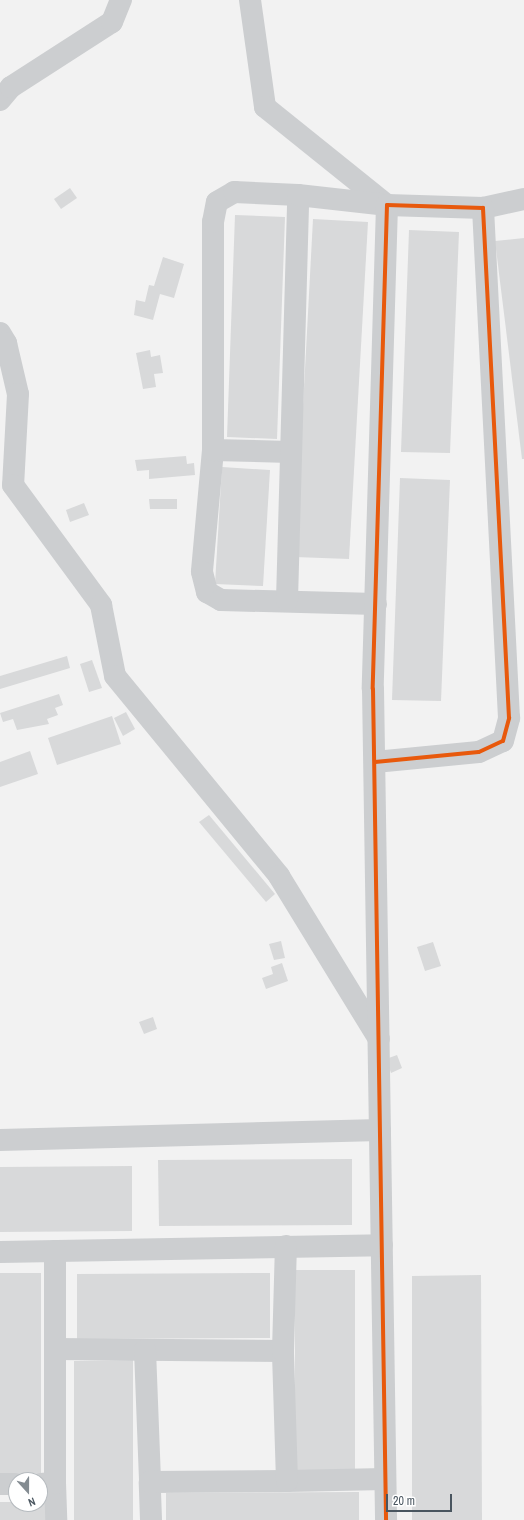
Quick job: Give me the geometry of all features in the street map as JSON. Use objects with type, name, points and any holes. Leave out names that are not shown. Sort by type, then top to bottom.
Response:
[{"type":"street","points":[[0,100],[11,87],[112,22],[121,0]]},
{"type":"street","points":[[250,0],[265,107],[387,205]]},
{"type":"street","points":[[376,604],[287,600],[221,600],[207,592],[202,572],[213,450],[212,222],[217,202],[234,192],[298,195],[387,205],[483,208],[524,199]]},
{"type":"street","points":[[287,600],[298,195]]},
{"type":"street","points":[[386,1520],[375,762],[376,604],[387,205]]},
{"type":"street","points":[[375,762],[479,752],[503,741],[509,718],[483,208]]},
{"type":"street","points":[[0,333],[6,343],[18,394],[12,485],[101,605],[115,676],[279,876],[379,1039]]},
{"type":"street","points":[[213,450],[290,452]]},
{"type":"street","points":[[0,1140],[380,1130]]},
{"type":"street","points":[[0,1252],[382,1245]]},
{"type":"street","points":[[286,1246],[283,1351],[286,1481]]},
{"type":"street","points":[[55,1251],[55,1349],[48,1484],[56,1520]]},
{"type":"street","points":[[55,1349],[283,1351]]},
{"type":"street","points":[[145,1350],[151,1520]]},
{"type":"street","points":[[150,1482],[385,1479]]},
{"type":"building","points":[[70,188],[77,198],[61,209],[54,199]]},
{"type":"building","points":[[235,215],[285,217],[277,439],[227,437]]},
{"type":"building","points":[[313,219],[368,222],[349,559],[295,557]]},
{"type":"building","points":[[409,230],[459,232],[450,453],[401,452]]},
{"type":"building","points":[[524,238],[524,459],[522,459],[495,241]]},
{"type":"building","points":[[163,257],[184,264],[174,298],[160,294],[153,320],[134,315],[136,300],[145,302],[149,285],[154,286]]},
{"type":"building","points":[[150,350],[151,357],[160,355],[163,373],[154,374],[156,387],[143,389],[136,353]]},
{"type":"building","points":[[186,456],[187,464],[194,463],[195,475],[149,479],[149,470],[137,471],[135,460]]},
{"type":"building","points":[[222,467],[270,470],[263,586],[215,584]]},
{"type":"building","points":[[400,478],[450,480],[441,701],[392,700]]},
{"type":"building","points":[[149,499],[177,499],[177,509],[150,509]]},
{"type":"building","points":[[84,503],[89,515],[70,522],[66,510]]},
{"type":"building","points":[[67,656],[70,668],[0,689],[0,676]]},
{"type":"building","points":[[92,660],[102,688],[89,692],[80,664]]},
{"type":"building","points":[[59,694],[63,705],[55,708],[58,715],[47,719],[49,724],[17,730],[13,719],[3,722],[0,713]]},
{"type":"building","points":[[126,712],[135,729],[123,736],[114,718]]},
{"type":"building","points":[[112,716],[121,744],[57,765],[48,738]]},
{"type":"building","points":[[30,751],[38,774],[0,787],[0,762]]},
{"type":"building","points":[[209,815],[275,894],[266,902],[199,822]]},
{"type":"building","points":[[281,941],[285,958],[274,960],[269,944]]},
{"type":"building","points":[[433,942],[441,966],[425,971],[417,947]]},
{"type":"building","points":[[282,963],[288,981],[266,989],[262,978],[273,974],[271,967]]},
{"type":"building","points":[[153,1017],[157,1029],[144,1034],[139,1022]]},
{"type":"building","points":[[397,1055],[402,1068],[391,1073],[386,1059]]},
{"type":"building","points":[[352,1159],[352,1225],[159,1226],[158,1160]]},
{"type":"building","points":[[132,1166],[132,1231],[0,1232],[0,1167]]},
{"type":"building","points":[[295,1270],[355,1270],[355,1471],[295,1471]]},
{"type":"building","points":[[0,1273],[41,1273],[41,1472],[8,1472],[8,1474],[0,1474]]},
{"type":"building","points":[[270,1273],[270,1338],[77,1339],[77,1274]]},
{"type":"building","points":[[481,1275],[482,1520],[412,1520],[412,1276]]},
{"type":"building","points":[[133,1360],[133,1520],[74,1520],[74,1361]]},
{"type":"building","points":[[359,1492],[359,1520],[166,1520],[166,1493]]},
{"type":"building","points":[[0,1502],[8,1502],[8,1512],[47,1512],[47,1520],[0,1520]]},
{"type":"cycle path","points":[[375,762],[479,752],[503,741],[509,718],[483,208],[387,205],[373,689],[386,1520]]}]
